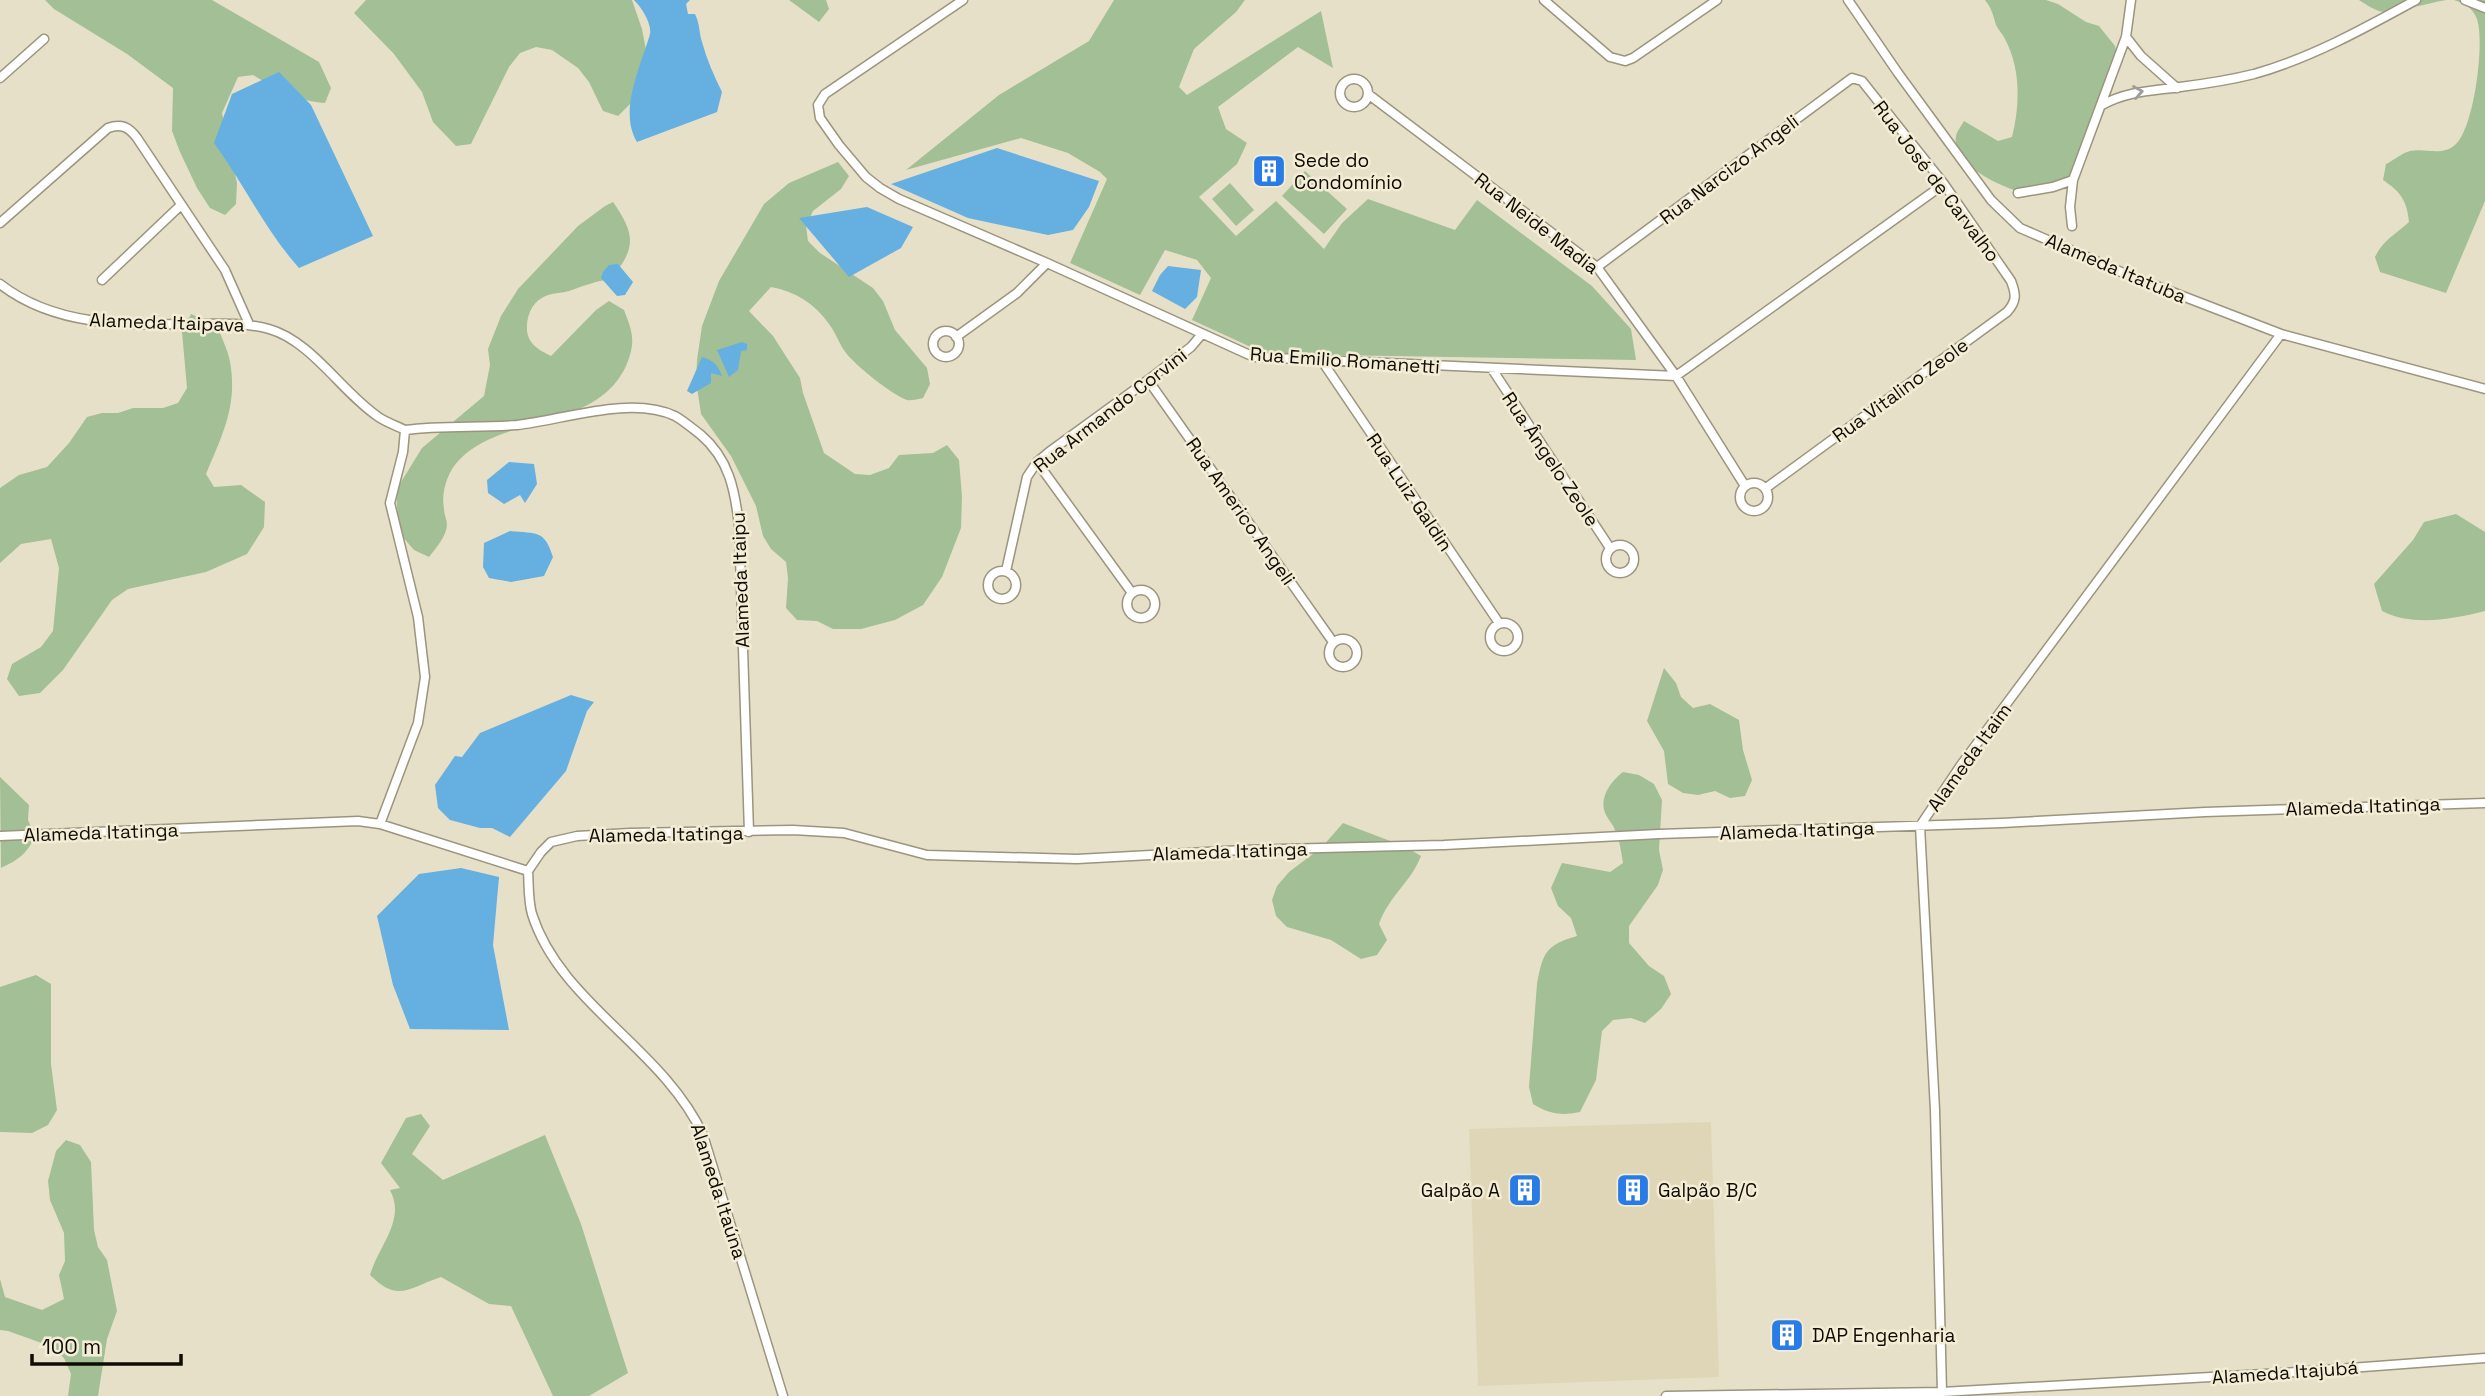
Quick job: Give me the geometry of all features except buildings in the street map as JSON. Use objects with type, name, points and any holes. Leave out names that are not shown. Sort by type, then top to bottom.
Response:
[{"type":"street","name":"Rua Emilio Romanetti","points":[[963,0],[825,94],[818,105],[820,118],[866,177],[899,199],[1254,357],[1676,376]]},
{"type":"street","points":[[1544,0],[1610,57],[1625,61],[1717,0]]},
{"type":"street","name":"Alameda Itatuba","points":[[1848,0],[1991,200],[2020,228],[2128,275],[2281,334],[2485,389]]},
{"type":"street","points":[[2072,226],[2070,206],[2073,180],[2126,37],[2131,0]]},
{"type":"street","points":[[2102,106],[2128,93],[2177,88],[2254,74],[2288,62],[2374,23],[2416,0]]},
{"type":"street","points":[[2465,0],[2485,8]]},
{"type":"street","points":[[2126,37],[2141,56],[2177,88]]},
{"type":"street","points":[[0,78],[44,39]]},
{"type":"street","name":"Rua Narcizo Angeli","points":[[1597,267],[1845,82],[1852,78],[1862,81]]},
{"type":"street","name":"Rua José de Carvalho","points":[[1862,81],[1944,184],[2011,281]]},
{"type":"street","name":"Rua Neide Madia","points":[[1368,94],[1597,267],[1676,376],[1745,486]]},
{"type":"street","points":[[0,223],[108,128],[117,124],[132,131],[225,270],[248,324]]},
{"type":"street","points":[[2018,193],[2053,187],[2073,180]]},
{"type":"street","points":[[1676,376],[1944,184]]},
{"type":"street","points":[[102,280],[181,205]]},
{"type":"street","points":[[956,337],[1017,293],[1046,263]]},
{"type":"street","name":"Rua Vitalino Zeole","points":[[1745,486],[1740,499],[1744,507],[1752,511],[1762,509],[1768,502],[1766,488],[2007,312],[2014,304],[2011,281]]},
{"type":"street","name":"Alameda Itaipava","points":[[0,284],[31,304],[66,317],[124,323],[248,324],[279,332],[321,364],[381,419],[405,430]]},
{"type":"street","name":"Rua Armando Corvini","points":[[1006,571],[1023,487],[1037,462],[1191,347],[1202,334]]},
{"type":"street","name":"Alameda Itaim","points":[[1942,1392],[1935,1110],[1920,826],[1961,765],[2281,334]]},
{"type":"street","name":"Rua Luiz Galdin","points":[[1322,361],[1499,624]]},
{"type":"street","name":"Rua Ângelo Zeole","points":[[1492,369],[1610,548]]},
{"type":"street","name":"Rua Americo Angeli","points":[[1148,380],[1333,642]]},
{"type":"street","name":"Alameda Itaipu","points":[[405,430],[435,426],[518,425],[612,410],[639,409],[657,410],[676,416],[713,446],[728,468],[736,498],[739,526],[749,832]]},
{"type":"street","points":[[380,824],[418,723],[425,677],[418,617],[390,503],[403,452],[405,430]]},
{"type":"street","points":[[1037,462],[1132,593]]},
{"type":"street","points":[[1745,486],[1758,483],[1766,488]]},
{"type":"street","name":"Alameda Itatinga","points":[[0,836],[358,821],[380,824],[528,871],[551,842],[630,833],[793,830],[844,834],[927,855],[1077,859],[1217,851],[1920,826],[2205,811],[2485,803]]},
{"type":"street","name":"Alameda Itaúna","points":[[528,871],[531,911],[554,960],[569,981],[665,1077],[694,1116],[711,1161],[783,1396]]},
{"type":"street","name":"Alameda Itajubá","points":[[1666,1396],[1942,1392],[2282,1373],[2485,1357]]},
{"type":"shaded area","points":[[1711,1122],[1719,1377],[1478,1386],[1469,1129]]},
{"type":"green space","points":[[45,0],[212,0],[319,62],[331,88],[325,103],[315,102],[287,94],[253,75],[238,77],[222,113],[237,183],[236,204],[225,215],[210,208],[180,152],[172,131],[173,88],[127,54],[54,9]]},
{"type":"green space","points":[[366,0],[632,0],[646,50],[631,103],[618,116],[603,111],[589,82],[578,68],[552,50],[536,47],[520,53],[509,67],[471,144],[456,146],[433,122],[422,92],[394,54],[354,13]]},
{"type":"green space","points":[[789,0],[826,0],[829,9],[819,22]]},
{"type":"green space","points":[[1114,0],[1245,0],[1236,12],[1194,49],[1179,87],[1187,95],[1321,11],[1333,68],[1298,47],[1218,107],[1226,129],[1247,143],[1237,164],[1199,197],[1236,236],[1276,201],[1324,249],[1342,223],[1368,199],[1455,230],[1477,200],[1592,286],[1631,329],[1636,360],[1266,354],[1192,320],[1211,278],[1197,260],[1165,250],[1140,295],[1070,263],[1107,179],[1068,153],[1021,138],[906,170],[999,95],[1089,41]]},
{"type":"green space","points":[[1985,0],[2046,0],[2058,4],[2086,22],[2099,26],[2115,46],[2119,62],[2112,91],[2094,138],[2077,167],[2066,180],[2025,194],[1980,174],[1961,157],[1957,147],[1956,136],[1964,121],[1998,141],[2012,137],[2015,125],[2018,87],[2014,62]]},
{"type":"green space","points":[[2359,0],[2446,0],[2384,12]]},
{"type":"green space","points":[[2454,0],[2485,0],[2485,201],[2446,293],[2380,272],[2375,257],[2386,242],[2409,222],[2402,198],[2383,180],[2386,164],[2410,151],[2440,151],[2451,148],[2462,135],[2468,121],[2479,65],[2479,31],[2473,12],[2465,4]]},
{"type":"green space","points":[[838,162],[849,176],[841,189],[813,211],[806,226],[808,241],[820,253],[873,288],[883,301],[895,330],[927,368],[930,384],[923,398],[907,400],[874,379],[846,353],[823,317],[796,295],[771,287],[749,311],[773,336],[800,378],[824,453],[855,474],[870,475],[889,468],[899,455],[933,453],[947,445],[959,460],[962,497],[961,528],[942,577],[923,605],[895,620],[861,629],[833,629],[817,621],[797,620],[786,608],[786,562],[771,549],[763,536],[756,506],[731,456],[701,414],[696,381],[702,326],[719,281],[764,204],[789,183]]},
{"type":"green space","points":[[1305,171],[1347,209],[1324,234],[1282,196]]},
{"type":"green space","points":[[1230,183],[1254,210],[1236,226],[1212,199]]},
{"type":"green space","points":[[613,202],[626,224],[630,241],[629,250],[619,268],[611,279],[550,294],[538,300],[528,319],[527,330],[532,343],[551,356],[596,310],[609,301],[624,310],[631,331],[632,344],[626,366],[612,387],[593,402],[572,412],[499,435],[478,445],[459,460],[444,489],[443,503],[447,525],[443,538],[429,557],[414,550],[402,536],[396,490],[422,448],[484,396],[490,365],[488,349],[501,316],[518,289],[578,226]]},
{"type":"green space","points":[[191,314],[217,325],[229,357],[232,378],[227,420],[206,474],[214,487],[241,485],[265,502],[264,527],[247,554],[206,572],[128,589],[112,600],[63,670],[40,693],[19,696],[7,679],[12,664],[41,647],[53,631],[59,568],[51,539],[21,544],[0,563],[0,488],[19,475],[47,467],[69,443],[87,417],[133,408],[163,408],[178,403],[187,388],[182,332]]},
{"type":"green space","points":[[2456,514],[2485,532],[2485,611],[2447,619],[2420,620],[2382,611],[2374,584],[2413,540],[2424,522]]},
{"type":"green space","points":[[1664,668],[1676,683],[1681,697],[1693,708],[1710,704],[1739,720],[1743,750],[1752,780],[1745,796],[1730,798],[1715,791],[1698,795],[1683,793],[1668,784],[1664,751],[1647,721]]},
{"type":"green space","points":[[1623,772],[1639,775],[1654,784],[1662,800],[1659,850],[1663,870],[1658,885],[1629,926],[1629,943],[1649,966],[1664,976],[1671,994],[1661,1009],[1645,1023],[1631,1018],[1613,1020],[1602,1031],[1596,1080],[1580,1112],[1555,1113],[1533,1104],[1529,1087],[1541,964],[1552,947],[1577,936],[1571,918],[1558,906],[1551,888],[1562,863],[1610,872],[1623,863],[1618,838],[1603,803],[1610,786]]},
{"type":"green space","points":[[0,777],[29,805],[28,820],[35,836],[21,856],[1,868]]},
{"type":"green space","points":[[1343,823],[1406,847],[1421,856],[1412,874],[1383,914],[1379,924],[1387,940],[1377,955],[1361,959],[1331,940],[1287,927],[1276,916],[1272,900],[1277,886],[1289,872],[1322,847]]},
{"type":"green space","points":[[36,975],[51,984],[51,1064],[57,1110],[48,1125],[32,1133],[0,1132],[0,987]]},
{"type":"green space","points":[[421,1114],[430,1126],[412,1154],[443,1180],[545,1135],[581,1224],[628,1373],[589,1396],[553,1396],[511,1306],[489,1304],[441,1277],[411,1289],[396,1291],[388,1289],[370,1275],[393,1222],[394,1201],[390,1190],[400,1188],[381,1163],[406,1118]]},
{"type":"green space","points":[[66,1140],[80,1145],[91,1162],[94,1230],[98,1247],[107,1260],[117,1311],[107,1339],[98,1396],[68,1396],[71,1374],[64,1358],[50,1346],[0,1330],[0,1279],[5,1297],[42,1310],[64,1299],[59,1275],[65,1261],[64,1233],[50,1200],[48,1181],[56,1151]]},
{"type":"water","points":[[634,0],[690,0],[686,4],[688,14],[695,14],[706,55],[722,92],[717,112],[637,142],[632,130],[630,103],[650,30],[645,16]]},
{"type":"water","points":[[279,72],[311,105],[373,236],[299,268],[276,238],[214,143],[232,94]]},
{"type":"water","points":[[997,148],[1099,181],[1089,207],[1073,230],[1048,235],[968,218],[891,184]]},
{"type":"water","points":[[867,207],[913,227],[901,248],[849,277],[799,218]]},
{"type":"water","points":[[618,264],[633,282],[625,295],[617,296],[601,278],[609,265]]},
{"type":"water","points":[[1168,266],[1201,270],[1197,297],[1185,309],[1152,291]]},
{"type":"water","points":[[742,342],[747,344],[747,350],[741,351],[738,370],[729,377],[717,350]]},
{"type":"water","points":[[702,357],[715,364],[722,376],[711,373],[711,383],[692,394],[687,391]]},
{"type":"water","points":[[509,462],[534,464],[537,484],[525,503],[520,495],[504,504],[488,493],[487,480]]},
{"type":"water","points":[[510,531],[533,533],[543,537],[553,557],[544,576],[511,582],[489,578],[483,567],[484,543]]},
{"type":"water","points":[[571,695],[594,702],[587,711],[566,771],[510,837],[492,828],[480,828],[450,820],[438,808],[435,785],[455,756],[462,757],[480,733]]},
{"type":"water","points":[[461,868],[499,877],[493,945],[509,1030],[410,1029],[393,985],[377,916],[419,874]]},
{"type":"place","name":"Sede do Condomínio","points":[[1269,171]]},
{"type":"place","name":"Galpão A","points":[[1525,1190]]},
{"type":"place","name":"Galpão B/C","points":[[1633,1190]]},
{"type":"place","name":"DAP Engenharia","points":[[1787,1335]]}]
